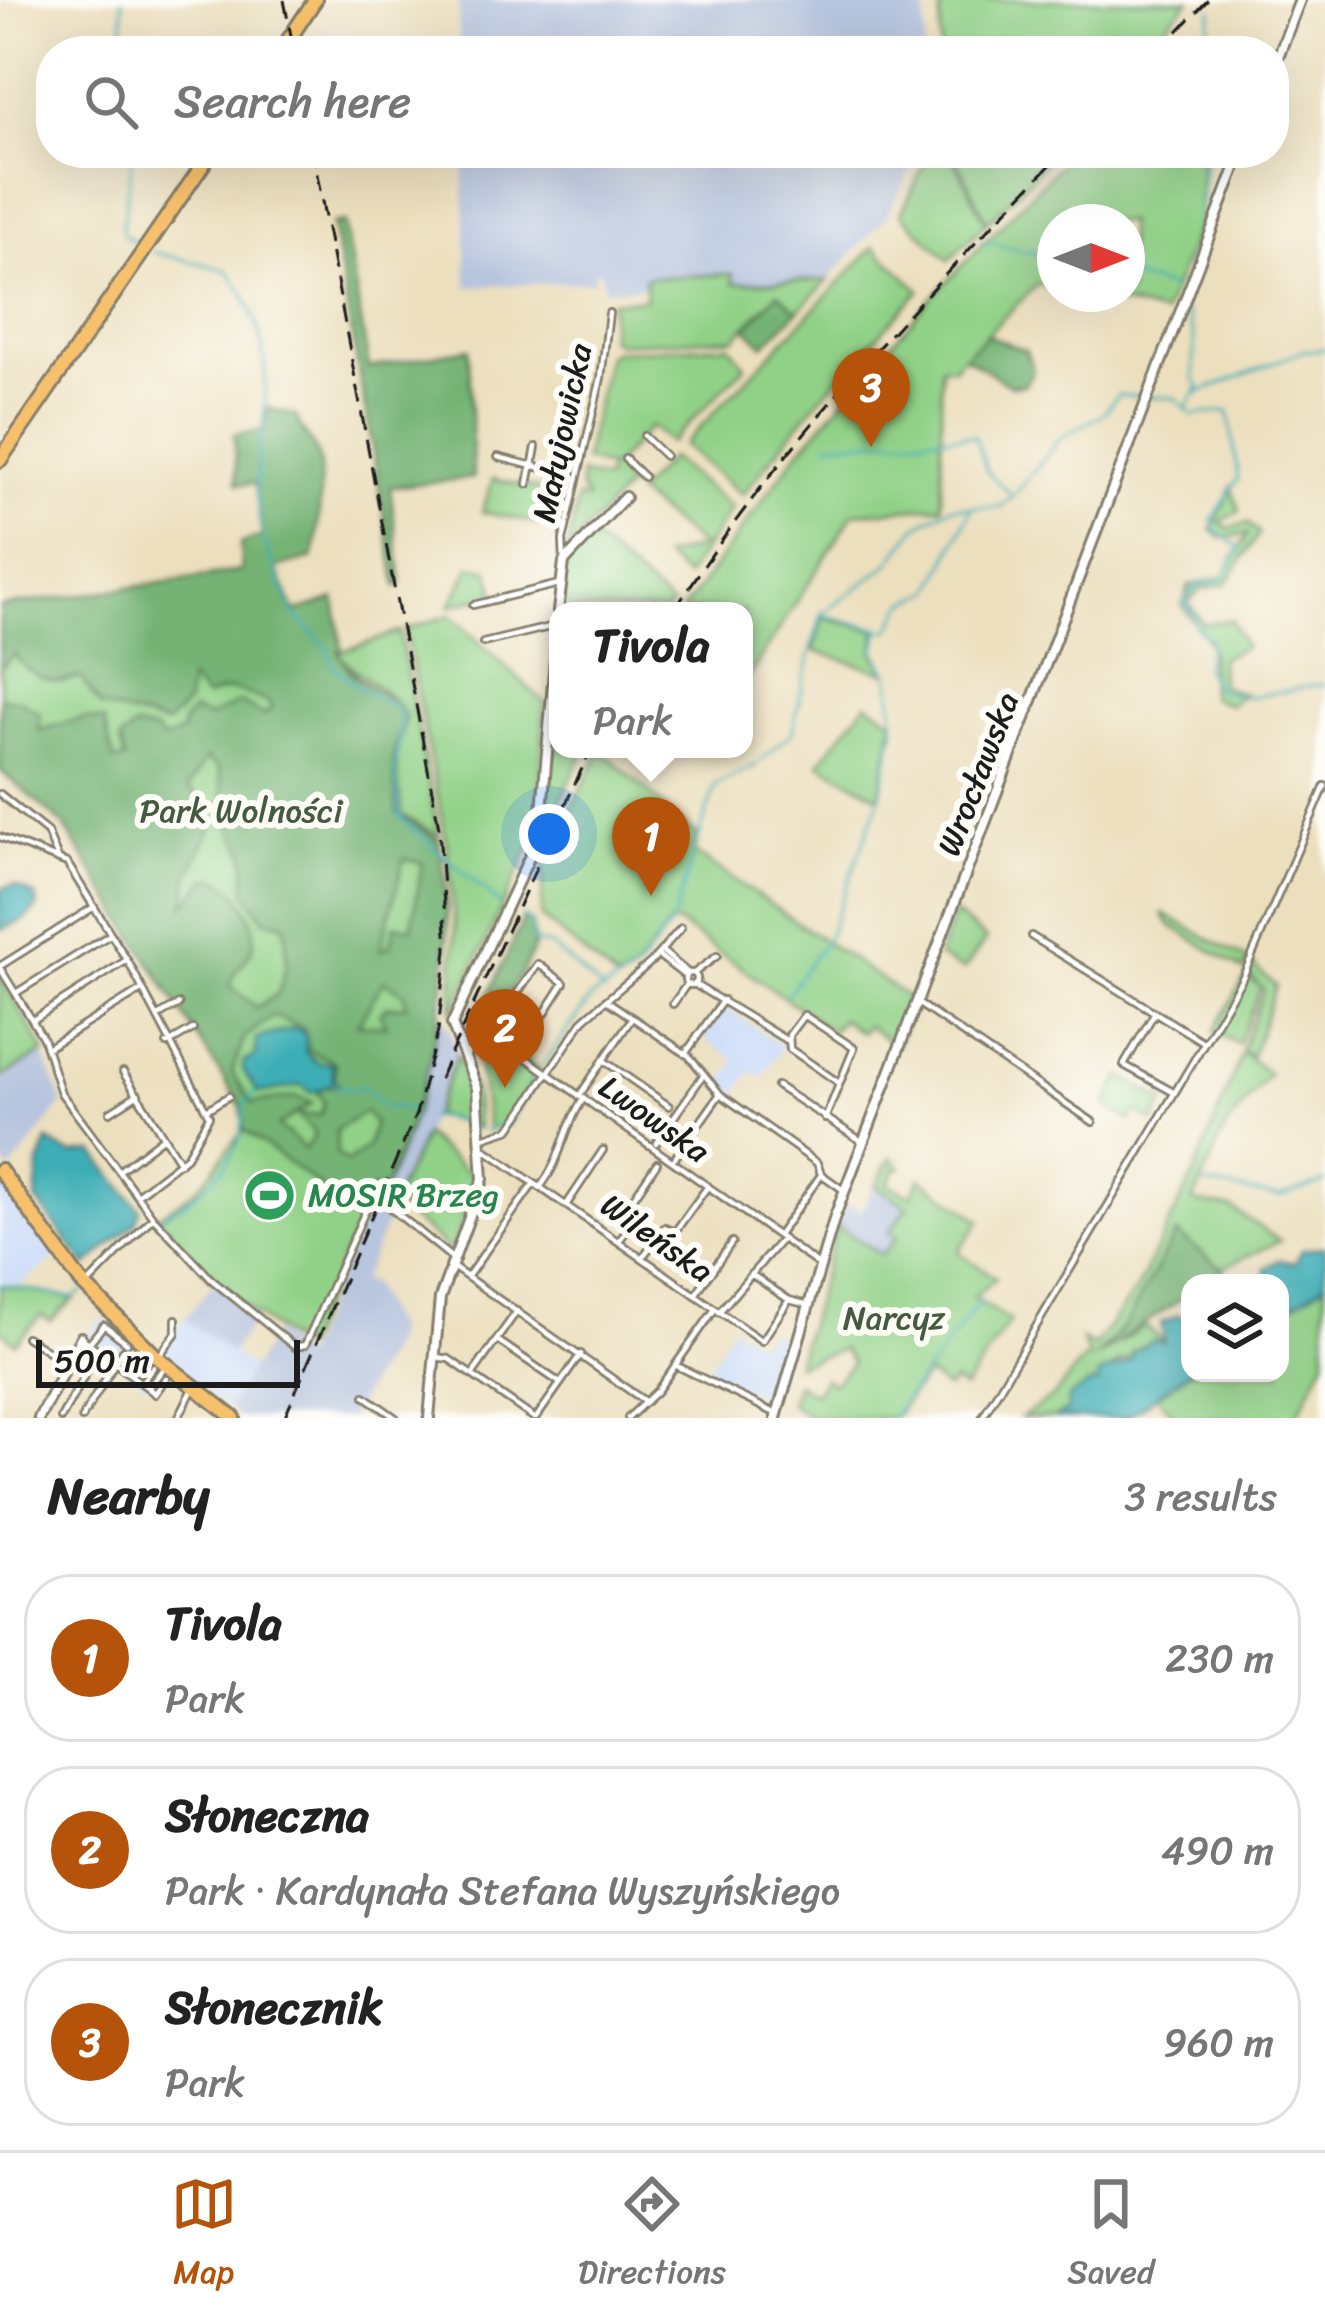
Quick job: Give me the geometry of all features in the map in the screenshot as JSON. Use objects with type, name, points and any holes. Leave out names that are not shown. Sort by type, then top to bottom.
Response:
[{"type":"main road","points":[[291,36],[315,0]]},
{"type":"main road","points":[[0,460],[201,168]]},
{"type":"main road","points":[[0,1170],[86,1286],[159,1366],[234,1418]]},
{"type":"street","points":[[1286,36],[1300,0]]},
{"type":"street","name":"Wrocławska","points":[[777,1416],[862,1142],[1235,168]]},
{"type":"street","name":"Małujowicka","points":[[558,602],[563,540],[601,378],[609,313]]},
{"type":"street","points":[[644,436],[665,456]]},
{"type":"street","points":[[528,484],[536,446]]},
{"type":"street","points":[[498,458],[577,479]]},
{"type":"street","points":[[625,459],[644,477]]},
{"type":"street","name":"Małujowicka","points":[[564,562],[625,497]]},
{"type":"street","points":[[473,605],[559,584]]},
{"type":"street","points":[[483,643],[549,627]]},
{"type":"street","points":[[429,1418],[439,1306],[451,1262],[481,1197],[483,1137],[476,1083],[453,1021],[541,828],[549,732]]},
{"type":"street","points":[[982,1418],[1222,1014],[1325,786]]},
{"type":"street","points":[[0,794],[46,832],[58,858],[127,960],[167,1044],[206,1110],[207,1128],[180,1163],[137,1195]]},
{"type":"street","points":[[0,837],[58,858]]},
{"type":"street","points":[[94,907],[0,967],[47,1048],[61,1094],[152,1217],[212,1280],[296,1347],[303,1347],[374,1194],[468,1276],[646,1402]]},
{"type":"street","points":[[483,1137],[511,1130],[543,1070],[578,1026],[660,953],[681,928]]},
{"type":"street","points":[[16,993],[111,934]]},
{"type":"street","points":[[1030,935],[1203,1042]]},
{"type":"street","points":[[660,953],[709,991],[788,1040]]},
{"type":"street","points":[[673,1004],[705,963],[717,956]]},
{"type":"street","points":[[33,1020],[127,960]]},
{"type":"street","points":[[465,1059],[472,1054],[475,1038],[485,1038],[538,964],[564,983],[519,1053]]},
{"type":"street","points":[[47,1048],[143,989]]},
{"type":"street","points":[[606,1000],[685,1054],[719,1094],[817,1163],[821,1174],[845,1190]]},
{"type":"street","points":[[685,1054],[723,1000]]},
{"type":"street","points":[[916,1002],[1093,1122]]},
{"type":"street","points":[[157,1017],[178,1004]]},
{"type":"street","points":[[1155,1012],[1124,1066],[1173,1092]]},
{"type":"street","points":[[825,1119],[854,1048],[804,1015],[788,1040],[790,1049],[839,1083]]},
{"type":"street","points":[[468,1276],[559,1161],[568,1123],[632,1018]]},
{"type":"street","points":[[167,1044],[193,1029]]},
{"type":"street","name":"Lwowska","points":[[485,1038],[519,1053],[655,1145],[660,1158],[675,1159],[820,1266]]},
{"type":"street","points":[[604,1060],[674,1108]]},
{"type":"street","points":[[123,1072],[180,1163]]},
{"type":"street","points":[[655,1145],[674,1108],[704,1074]]},
{"type":"street","points":[[777,1086],[862,1142]]},
{"type":"street","points":[[110,1112],[138,1094]]},
{"type":"street","points":[[675,1159],[719,1094]]},
{"type":"street","points":[[206,1110],[229,1096]]},
{"type":"street","points":[[119,1171],[164,1137]]},
{"type":"street","name":"Wileńska","points":[[483,1137],[538,1184],[762,1341],[789,1300]]},
{"type":"street","points":[[567,1204],[604,1150]]},
{"type":"street","points":[[619,1241],[641,1211],[630,1203],[660,1158]]},
{"type":"street","points":[[628,1418],[780,1237],[821,1174]]},
{"type":"street","points":[[643,1258],[664,1227],[674,1233],[708,1186]]},
{"type":"street","points":[[86,1286],[152,1217]]},
{"type":"street","points":[[633,1223],[655,1239]]},
{"type":"street","points":[[695,1295],[732,1242]]},
{"type":"street","points":[[750,1273],[789,1300],[809,1305]]},
{"type":"street","points":[[472,1376],[517,1310]]},
{"type":"street","points":[[85,1340],[144,1385],[176,1333],[176,1319]]},
{"type":"street","points":[[38,1418],[85,1340],[104,1325],[127,1343]]},
{"type":"street","points":[[26,1337],[67,1363]]},
{"type":"street","points":[[497,1340],[560,1383]]},
{"type":"street","points":[[82,1418],[123,1350],[128,1354]]},
{"type":"street","points":[[44,1406],[61,1418],[98,1351]]},
{"type":"street","points":[[436,1358],[535,1418],[581,1354]]},
{"type":"street","points":[[675,1364],[777,1416]]},
{"type":"street","points":[[178,1418],[189,1383]]},
{"type":"street","points":[[365,1396],[396,1418]]},
{"type":"shaded area","points":[[458,0],[925,0],[925,36],[459,36]]},
{"type":"shaded area","points":[[463,168],[911,168],[886,217],[828,280],[733,283],[732,274],[646,278],[646,287],[604,289],[601,271],[594,272],[595,281],[467,287]]},
{"type":"shaded area","points":[[723,1006],[783,1047],[762,1078],[751,1072],[731,1100],[718,1088],[736,1061],[700,1036]]},
{"type":"shaded area","points":[[434,1017],[446,1022],[458,1054],[361,1283],[370,1283],[395,1331],[391,1347],[349,1418],[239,1418],[227,1408],[274,1333],[303,1358],[397,1145]]},
{"type":"shaded area","points":[[43,1053],[63,1103],[10,1171],[0,1157],[0,1078]]},
{"type":"shaded area","points":[[0,1174],[58,1257],[20,1285],[0,1282]]},
{"type":"shaded area","points":[[875,1186],[908,1207],[890,1233],[897,1237],[881,1255],[838,1225],[846,1203],[860,1211]]},
{"type":"shaded area","points":[[213,1284],[256,1318],[231,1353],[184,1319]]},
{"type":"shaded area","points":[[101,1318],[161,1369],[147,1386],[88,1338]]},
{"type":"shaded area","points":[[184,1319],[255,1370],[227,1408],[161,1357]]},
{"type":"shaded area","points":[[732,1326],[760,1344],[770,1331],[788,1343],[775,1389],[766,1398],[705,1373]]},
{"type":"green space","points":[[941,0],[1190,0],[1155,36],[940,36]]},
{"type":"green space","points":[[923,168],[958,168],[986,223],[949,260],[901,214]]},
{"type":"green space","points":[[961,168],[1041,168],[987,222]]},
{"type":"green space","points":[[1057,168],[1202,168],[1198,226],[1164,314],[1145,310],[1145,204],[1037,204],[1037,285],[953,367],[941,366],[942,506],[854,513],[753,670],[753,602],[689,602],[796,455],[929,300]]},
{"type":"green space","points":[[344,222],[369,368],[469,348],[473,478],[390,487],[402,583],[397,586],[332,224]]},
{"type":"green space","points":[[874,247],[920,290],[819,399],[742,495],[683,445]]},
{"type":"green space","points":[[733,274],[734,283],[828,280],[798,311],[778,293],[735,338],[616,343],[610,338],[611,301],[646,299],[645,278]]},
{"type":"green space","points":[[778,293],[798,311],[764,345],[746,328]]},
{"type":"green space","points":[[987,335],[1026,351],[1033,371],[1024,385],[1011,386],[964,356]]},
{"type":"green space","points":[[730,345],[745,366],[670,443],[651,426],[613,467],[630,484],[567,550],[578,498],[587,499],[580,488],[581,474],[605,480],[609,467],[584,461],[607,356],[614,351]]},
{"type":"green space","name":"Park Wolności","points":[[268,408],[296,416],[317,453],[320,493],[313,558],[276,568],[295,612],[335,599],[342,649],[338,651],[352,675],[396,703],[403,717],[393,761],[397,813],[439,841],[445,886],[445,977],[428,1067],[381,1195],[373,1189],[361,1217],[244,1130],[241,1106],[63,824],[0,770],[0,698],[20,700],[40,714],[39,730],[84,718],[104,721],[114,761],[125,760],[120,740],[134,728],[155,731],[163,740],[182,733],[182,723],[193,711],[209,717],[240,702],[264,715],[271,709],[270,703],[238,691],[206,697],[189,680],[187,704],[166,724],[101,707],[80,677],[42,678],[14,654],[0,668],[0,607],[242,571],[240,544],[262,536],[255,484],[237,484],[234,435],[264,430]],"holes":[[[206,759],[219,769],[227,819],[245,852],[246,892],[265,920],[285,924],[287,963],[278,994],[256,1007],[230,986],[253,942],[252,920],[241,899],[216,878],[207,879],[185,905],[190,873],[211,829],[208,804],[188,788]],[[404,859],[422,863],[412,927],[395,925],[391,945],[381,949]],[[384,981],[404,993],[406,1006],[387,1006],[380,1014],[386,1026],[358,1024]],[[273,1016],[304,1029],[308,1050],[335,1063],[335,1080],[341,1086],[325,1086],[317,1092],[324,1102],[321,1115],[298,1115],[315,1134],[305,1149],[278,1126],[312,1103],[297,1097],[252,1103],[232,1072],[245,1037]],[[365,1112],[374,1123],[367,1147],[347,1162],[337,1154],[336,1130]]]},
{"type":"green space","points":[[670,458],[732,508],[686,577],[663,557],[702,547],[636,493]]},
{"type":"green space","points":[[493,479],[568,496],[561,528],[482,512]]},
{"type":"green space","points":[[1231,488],[1240,511],[1220,522],[1229,528],[1248,523],[1259,534],[1226,584],[1202,589],[1188,602],[1204,624],[1231,620],[1245,647],[1220,658],[1221,686],[1244,694],[1229,705],[1210,697],[1210,644],[1182,605],[1189,586],[1223,577],[1248,534],[1221,538],[1212,530]]},
{"type":"green space","points":[[592,538],[667,602],[563,602],[567,563]]},
{"type":"green space","points":[[471,566],[489,570],[496,594],[450,606]]},
{"type":"green space","name":"Park Wolności","points":[[241,571],[245,618],[269,616],[299,666],[399,632],[439,836],[402,815],[396,756],[406,716],[345,660],[403,717],[393,761],[397,813],[439,841],[445,886],[445,977],[415,1111],[381,1195],[373,1189],[303,1347],[298,1348],[212,1280],[157,1216],[200,1185],[244,1130],[241,1106],[63,824],[0,770],[0,607]]},
{"type":"green space","points":[[450,615],[545,703],[537,832],[452,1014],[455,930],[448,850],[405,630]]},
{"type":"green space","points":[[823,618],[877,630],[874,652],[887,673],[814,651]]},
{"type":"green space","points":[[867,703],[894,720],[879,797],[819,763]]},
{"type":"green space","points":[[551,758],[582,758],[546,829]]},
{"type":"green space","points":[[597,758],[610,758],[697,835],[693,852],[913,1001],[896,1046],[867,1026],[861,1033],[841,1019],[832,1031],[679,924],[670,923],[635,971],[617,981],[541,917],[544,864]]},
{"type":"green space","points":[[1162,913],[1248,960],[1243,970],[1170,925]]},
{"type":"green space","points":[[954,914],[986,939],[964,970],[938,957]]},
{"type":"green space","points":[[524,918],[532,923],[534,947],[481,1033],[473,1029]]},
{"type":"green space","points":[[1251,963],[1276,986],[1251,1057],[1242,1049],[1264,990],[1247,973]]},
{"type":"green space","points":[[1246,976],[1261,987],[1238,1044],[1214,1032]]},
{"type":"green space","points":[[0,977],[45,1052],[0,1078]]},
{"type":"green space","points":[[481,1039],[518,1053],[539,1069],[507,1124],[488,1130],[476,1043]]},
{"type":"green space","points":[[1242,1053],[1269,1074],[1226,1127],[1193,1202],[1231,1208],[1280,1241],[1224,1267],[1205,1260],[1176,1233],[1126,1323],[1095,1358],[1145,1326],[1165,1342],[1117,1363],[1098,1384],[1091,1383],[1069,1398],[1068,1410],[1055,1418],[1021,1418],[1054,1396],[1085,1358],[1090,1359],[1082,1340],[1095,1346],[1137,1288],[1193,1177]]},
{"type":"green space","points":[[457,1056],[474,1088],[477,1127],[433,1115]]},
{"type":"green space","points":[[1121,1076],[1165,1101],[1154,1122],[1136,1112],[1130,1121],[1106,1105]]},
{"type":"green space","points":[[424,1135],[479,1182],[450,1251],[392,1202]]},
{"type":"green space","name":"Narcyz","points":[[891,1157],[901,1168],[895,1169],[888,1185],[912,1195],[920,1178],[981,1220],[958,1252],[996,1278],[973,1298],[1010,1321],[964,1389],[953,1382],[947,1389],[927,1374],[893,1418],[811,1418],[790,1403],[797,1383],[814,1394],[825,1378],[833,1384],[852,1363],[842,1349],[796,1365],[837,1226],[881,1255],[897,1238],[889,1232],[908,1207],[876,1186]]},
{"type":"green space","points":[[1176,1233],[1225,1271],[1181,1274],[1181,1299],[1102,1352],[1126,1323]]},
{"type":"green space","points":[[1325,1284],[1325,1360],[1296,1418],[1178,1418],[1157,1396],[1181,1378],[1181,1382],[1289,1382],[1289,1307]]},
{"type":"green space","points":[[0,1285],[74,1299],[50,1321],[41,1315],[15,1343],[0,1329]]},
{"type":"water","points":[[13,885],[36,896],[38,906],[26,919],[0,930],[0,889]]},
{"type":"water","points":[[297,1028],[306,1035],[306,1053],[318,1063],[333,1064],[333,1083],[311,1093],[303,1085],[258,1093],[243,1070],[244,1062],[256,1056],[256,1038]]},
{"type":"water","points":[[48,1141],[71,1154],[94,1152],[140,1209],[135,1224],[86,1266],[36,1200],[39,1163]]},
{"type":"water","points":[[1325,1247],[1325,1284],[1289,1307],[1289,1274],[1266,1274],[1265,1268],[1279,1260],[1295,1263],[1302,1250]]},
{"type":"water","points":[[1181,1317],[1181,1378],[1126,1418],[1055,1418],[1067,1410],[1068,1398],[1091,1383],[1098,1384],[1098,1375],[1131,1361],[1132,1352],[1154,1340],[1164,1342],[1161,1323]]},
{"type":"waterway","points":[[122,0],[124,36]]},
{"type":"waterway","points":[[1208,36],[1212,10]]},
{"type":"waterway","points":[[122,229],[131,168]]},
{"type":"waterway","points":[[1184,287],[1198,230],[1203,168]]},
{"type":"waterway","points":[[123,234],[140,246]]},
{"type":"waterway","points":[[981,241],[1037,254]]},
{"type":"waterway","points":[[153,252],[227,270],[241,290],[263,354],[260,446]]},
{"type":"waterway","points":[[1145,281],[1173,288]]},
{"type":"waterway","points":[[1177,306],[1183,290]]},
{"type":"waterway","points":[[1186,311],[1194,337],[1194,380],[1200,386],[1187,407]]},
{"type":"waterway","points":[[1198,393],[1303,351],[1325,349]]},
{"type":"waterway","points":[[1017,492],[1060,438],[1102,415],[1118,395],[1175,398],[1193,415],[1229,411],[1238,479],[1212,520],[1217,532],[1241,548],[1222,579],[1196,586],[1183,603],[1195,615],[1196,628],[1211,640],[1205,667],[1217,690],[1249,697],[1325,684]]},
{"type":"waterway","points":[[828,443],[952,436]]},
{"type":"waterway","points":[[955,436],[975,436],[987,472],[1013,496]]},
{"type":"waterway","points":[[259,451],[258,509],[273,564]]},
{"type":"waterway","points":[[811,650],[822,614],[888,565],[916,527],[950,507],[1000,507],[1014,496]]},
{"type":"waterway","points":[[823,615],[889,631],[905,603],[932,591],[972,507]]},
{"type":"waterway","points":[[275,568],[294,614],[326,646],[334,667],[360,689],[403,711],[395,770],[400,817]]},
{"type":"waterway","points":[[879,631],[875,650],[888,673]]},
{"type":"waterway","points":[[762,760],[792,733],[810,654]]},
{"type":"waterway","points":[[880,798],[895,728],[890,675]]},
{"type":"waterway","points":[[698,840],[715,786],[758,764]]},
{"type":"waterway","points":[[827,939],[879,801]]},
{"type":"waterway","points":[[401,818],[502,906]]},
{"type":"waterway","points":[[674,917],[697,843]]},
{"type":"waterway","points":[[522,917],[531,922],[535,943],[551,946],[604,992]]},
{"type":"waterway","points":[[649,953],[673,921]]},
{"type":"waterway","points":[[811,960],[825,942]]},
{"type":"waterway","points":[[543,1065],[592,997],[635,972],[647,956]]},
{"type":"waterway","points":[[799,977],[809,963]]},
{"type":"waterway","points":[[786,997],[797,980]]},
{"type":"waterway","points":[[485,1131],[508,1124],[539,1071]]},
{"type":"waterway","points":[[332,1083],[353,1091],[362,1086],[384,1106],[413,1111]]},
{"type":"waterway","points":[[158,1218],[206,1186],[230,1159],[238,1142],[243,1105],[256,1092]]},
{"type":"waterway","points":[[429,1116],[457,1120],[476,1130]]},
{"type":"waterway","points":[[1203,1184],[1280,1197],[1325,1182]]},
{"type":"waterway","points":[[0,1284],[72,1298],[84,1291]]},
{"type":"waterway","points":[[891,1418],[981,1300]]},
{"type":"railway","points":[[284,0],[291,36]]},
{"type":"railway","points":[[1173,36],[1208,0]]},
{"type":"railway","points":[[284,1418],[416,1114],[438,1031],[447,949],[439,828],[316,168]]},
{"type":"railway","points":[[680,602],[761,488],[856,372],[1048,168]]},
{"type":"railway","points":[[439,1079],[587,758]]},
{"type":"place","name":"Słonecznik","points":[[871,447]]},
{"type":"place","name":"Tivola","points":[[651,896]]},
{"type":"place","name":"Słoneczna","points":[[505,1088]]},
{"type":"place","name":"MOSIR Brzeg","points":[[269,1195]]}]
